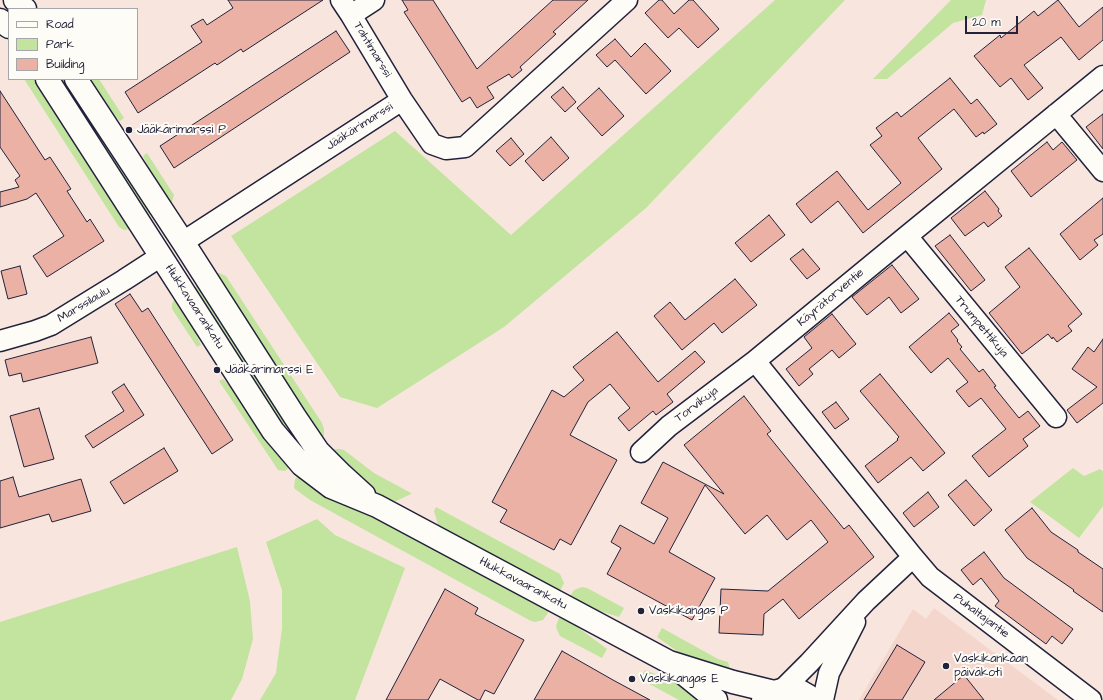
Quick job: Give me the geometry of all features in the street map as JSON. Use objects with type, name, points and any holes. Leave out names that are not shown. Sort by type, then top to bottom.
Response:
[{"type":"street","points":[[15,0],[24,8]]},
{"type":"street","points":[[346,8],[374,0]]},
{"type":"street","name":"Jääkärimarssi","points":[[183,242],[402,100],[432,144],[446,149],[465,147],[627,0]]},
{"type":"street","name":"Tahtimarssi","points":[[346,8],[402,100]]},
{"type":"street","points":[[0,20],[8,26]]},
{"type":"street","name":"Käyrätorventie","points":[[755,361],[1103,76]]},
{"type":"street","name":"Hiukkavaarankatu","points":[[48,80],[273,430],[302,465],[332,487],[377,506],[669,662],[773,694],[791,689],[800,691],[814,700]]},
{"type":"street","name":"Hiukkavaarankatu","points":[[77,80],[318,451],[377,506]]},
{"type":"street","points":[[1056,114],[1103,171]]},
{"type":"street","name":"Trumpettikuja","points":[[906,236],[1056,417]]},
{"type":"street","name":"Hiukkavaarankatu","points":[[161,256],[183,242]]},
{"type":"street","name":"Marssilaulu","points":[[0,341],[51,325],[161,256]]},
{"type":"street","points":[[755,361],[912,557],[866,601],[809,662],[773,694]]},
{"type":"street","name":"Torvikuja","points":[[641,452],[669,426],[755,361]]},
{"type":"street","name":"Puhaltajantie","points":[[912,557],[930,577],[1091,700]]},
{"type":"street","points":[[823,700],[829,673],[866,601]]},
{"type":"street","name":"Hiukkavaarankatu","points":[[669,662],[716,700]]},
{"type":"shaded area","name":"Vaskikankaan päiväkoti","points":[[934,608],[1058,700],[859,700],[913,609],[926,619]]},
{"type":"green space","points":[[775,0],[845,0],[646,208],[504,327],[377,408],[340,397],[231,236],[395,131],[511,235]]},
{"type":"green space","points":[[951,0],[986,0],[982,15],[953,23],[887,79],[873,79]]},
{"type":"green space","points":[[25,80],[40,80],[133,226],[130,229],[124,230],[119,227]]},
{"type":"green space","points":[[55,80],[69,80],[154,212],[144,218]]},
{"type":"green space","points":[[84,80],[100,80],[124,118],[120,121],[93,94]]},
{"type":"green space","points":[[147,153],[174,195],[172,202],[166,206],[143,156]]},
{"type":"green space","points":[[217,273],[226,276],[322,423],[324,435],[322,440],[212,276]]},
{"type":"green space","points":[[200,284],[309,450],[304,454],[285,434],[191,290]]},
{"type":"green space","points":[[179,297],[201,345],[197,347],[172,309],[174,300]]},
{"type":"green space","points":[[223,379],[253,411],[292,465],[285,471],[278,470],[219,381]]},
{"type":"green space","points":[[335,449],[344,450],[374,473],[411,494],[392,503],[375,494],[361,484],[328,453]]},
{"type":"green space","points":[[1073,468],[1084,476],[1100,469],[1103,471],[1103,506],[1079,538],[1030,502]]},
{"type":"green space","points":[[299,475],[550,610],[543,620],[535,622],[531,621],[310,500],[294,487],[295,479]]},
{"type":"green space","points":[[436,507],[560,574],[564,583],[560,591],[556,592],[439,528],[434,511]]},
{"type":"green space","points":[[317,519],[335,535],[405,568],[355,700],[260,700],[276,673],[282,628],[282,590],[266,542]]},
{"type":"green space","points":[[237,547],[250,601],[253,639],[242,679],[231,700],[0,700],[0,622]]},
{"type":"green space","points":[[582,587],[587,588],[624,608],[619,617],[587,607],[569,598],[574,590]]},
{"type":"green space","points":[[560,615],[607,649],[602,658],[560,636],[556,626]]},
{"type":"green space","points":[[662,628],[718,659],[728,662],[731,673],[684,656],[657,637]]},
{"type":"green space","points":[[645,670],[678,683],[702,700],[679,700],[642,680],[641,676]]},
{"type":"building","points":[[228,0],[323,0],[243,52],[241,49],[217,65],[215,63],[138,113],[125,92],[202,42],[191,26],[203,19],[207,25],[233,8]]},
{"type":"building","points":[[402,0],[433,0],[477,69],[553,0],[588,0],[553,32],[556,34],[520,67],[522,70],[512,78],[509,74],[487,87],[494,98],[477,108],[470,97],[462,102],[404,12],[408,10]]},
{"type":"building","points":[[659,0],[662,0],[674,14],[689,0],[693,0],[719,29],[698,48],[679,28],[668,38],[645,13]]},
{"type":"building","points":[[1058,0],[1079,27],[1103,7],[1103,40],[1079,60],[1061,37],[1024,65],[1043,88],[1028,100],[1011,78],[1000,87],[974,56],[1000,35],[1001,38],[1034,11],[1038,16]]},
{"type":"building","points":[[336,31],[350,52],[174,168],[160,146]]},
{"type":"building","points":[[615,39],[631,57],[645,43],[671,71],[646,94],[615,60],[607,67],[596,55]]},
{"type":"building","points":[[950,78],[971,104],[977,99],[997,124],[984,134],[983,132],[976,137],[954,109],[918,138],[942,169],[863,233],[838,201],[811,223],[796,204],[837,171],[868,210],[901,183],[870,145],[882,136],[876,128],[897,112],[901,117]]},
{"type":"building","points":[[563,87],[576,102],[565,112],[551,97]]},
{"type":"building","points":[[599,88],[624,116],[602,136],[577,108]]},
{"type":"building","points":[[0,91],[45,160],[50,157],[71,189],[67,191],[87,222],[90,219],[104,241],[47,277],[33,256],[64,236],[36,193],[27,199],[0,207],[0,192],[19,187],[15,180],[20,176],[0,147]]},
{"type":"building","points":[[1103,114],[1103,149],[1086,127]]},
{"type":"building","points":[[551,137],[569,158],[543,181],[525,161]]},
{"type":"building","points":[[511,138],[524,154],[510,166],[496,151]]},
{"type":"building","points":[[1047,142],[1053,150],[1062,142],[1077,160],[1031,197],[1011,171]]},
{"type":"building","points":[[985,191],[999,209],[998,211],[1002,216],[988,227],[984,222],[965,236],[951,218]]},
{"type":"building","points":[[1103,198],[1103,234],[1094,240],[1098,245],[1080,260],[1060,234]]},
{"type":"building","points":[[769,215],[785,235],[751,262],[735,243]]},
{"type":"building","points":[[950,235],[985,280],[971,291],[935,246]]},
{"type":"building","points":[[1029,248],[1082,314],[1068,326],[1072,331],[1057,342],[1048,334],[1022,354],[989,313],[1020,287],[1005,267]]},
{"type":"building","points":[[803,249],[820,269],[807,279],[790,259]]},
{"type":"building","points":[[892,265],[919,299],[901,313],[889,297],[867,315],[852,297]]},
{"type":"building","points":[[20,266],[27,294],[8,299],[1,271]]},
{"type":"building","points":[[735,279],[757,305],[722,333],[714,323],[682,350],[654,316],[670,302],[685,320]]},
{"type":"building","points":[[130,294],[142,312],[148,308],[233,440],[212,454],[115,304]]},
{"type":"building","points":[[949,313],[959,325],[951,331],[962,347],[960,349],[979,372],[983,369],[996,386],[994,387],[1019,418],[1028,411],[1040,426],[1023,439],[1028,446],[989,477],[972,456],[1006,429],[981,398],[969,407],[956,391],[968,382],[948,358],[931,373],[909,347]]},
{"type":"building","points":[[832,314],[856,344],[839,358],[832,350],[809,369],[813,374],[799,386],[786,369],[812,348],[804,337]]},
{"type":"building","points":[[617,332],[658,382],[695,351],[705,362],[667,394],[673,402],[656,415],[653,411],[629,431],[618,418],[630,408],[610,384],[588,402],[570,435],[617,460],[571,545],[560,539],[554,550],[500,522],[507,510],[492,502],[552,390],[564,397],[584,380],[573,367]]},
{"type":"building","points":[[91,337],[98,363],[23,382],[21,373],[9,376],[5,360]]},
{"type":"building","points":[[1103,339],[1103,403],[1077,423],[1067,410],[1097,387],[1072,369],[1088,347],[1094,352]]},
{"type":"building","points":[[880,374],[945,453],[923,471],[911,457],[878,483],[865,466],[898,440],[897,439],[899,437],[860,391]]},
{"type":"building","points":[[124,384],[144,415],[93,448],[85,436],[124,411],[112,392]]},
{"type":"building","points":[[744,396],[771,431],[767,434],[844,529],[849,525],[874,557],[799,619],[783,599],[764,614],[763,635],[719,633],[721,589],[768,591],[828,542],[811,520],[787,540],[767,515],[745,534],[705,485],[669,552],[715,578],[692,620],[607,574],[621,548],[611,542],[620,525],[654,544],[668,518],[641,503],[663,462],[724,494],[684,445]]},
{"type":"building","points":[[836,402],[849,419],[835,429],[822,412]]},
{"type":"building","points":[[39,408],[54,459],[24,467],[10,416]]},
{"type":"building","points":[[164,448],[178,471],[124,504],[110,482]]},
{"type":"building","points":[[13,477],[19,497],[81,479],[91,511],[52,522],[49,514],[0,528],[0,481]]},
{"type":"building","points":[[966,480],[992,510],[974,526],[948,495]]},
{"type":"building","points":[[928,492],[939,507],[914,527],[903,513]]},
{"type":"building","points":[[1032,508],[1051,532],[1103,569],[1103,612],[1027,558],[1005,530]]},
{"type":"building","points":[[984,552],[1004,578],[1073,629],[1062,644],[1052,636],[1046,644],[995,606],[999,601],[981,578],[973,585],[961,570]]},
{"type":"building","points":[[445,589],[478,608],[475,614],[524,640],[494,694],[485,690],[480,700],[478,700],[440,679],[428,700],[386,700]]},
{"type":"building","points":[[897,645],[925,662],[902,700],[864,700]]},
{"type":"building","points":[[562,651],[613,680],[650,700],[534,700]]},
{"type":"building","points":[[964,675],[984,700],[934,700]]},
{"type":"place","name":"Jääkärimarssi P","points":[[129,130]]},
{"type":"place","name":"Jääkärimarssi E","points":[[217,370]]},
{"type":"place","name":"Vaskikangas P","points":[[641,611]]},
{"type":"place","name":"Vaskikankaan päiväkoti","points":[[946,666]]},
{"type":"place","name":"Vaskikangas E","points":[[632,679]]}]
